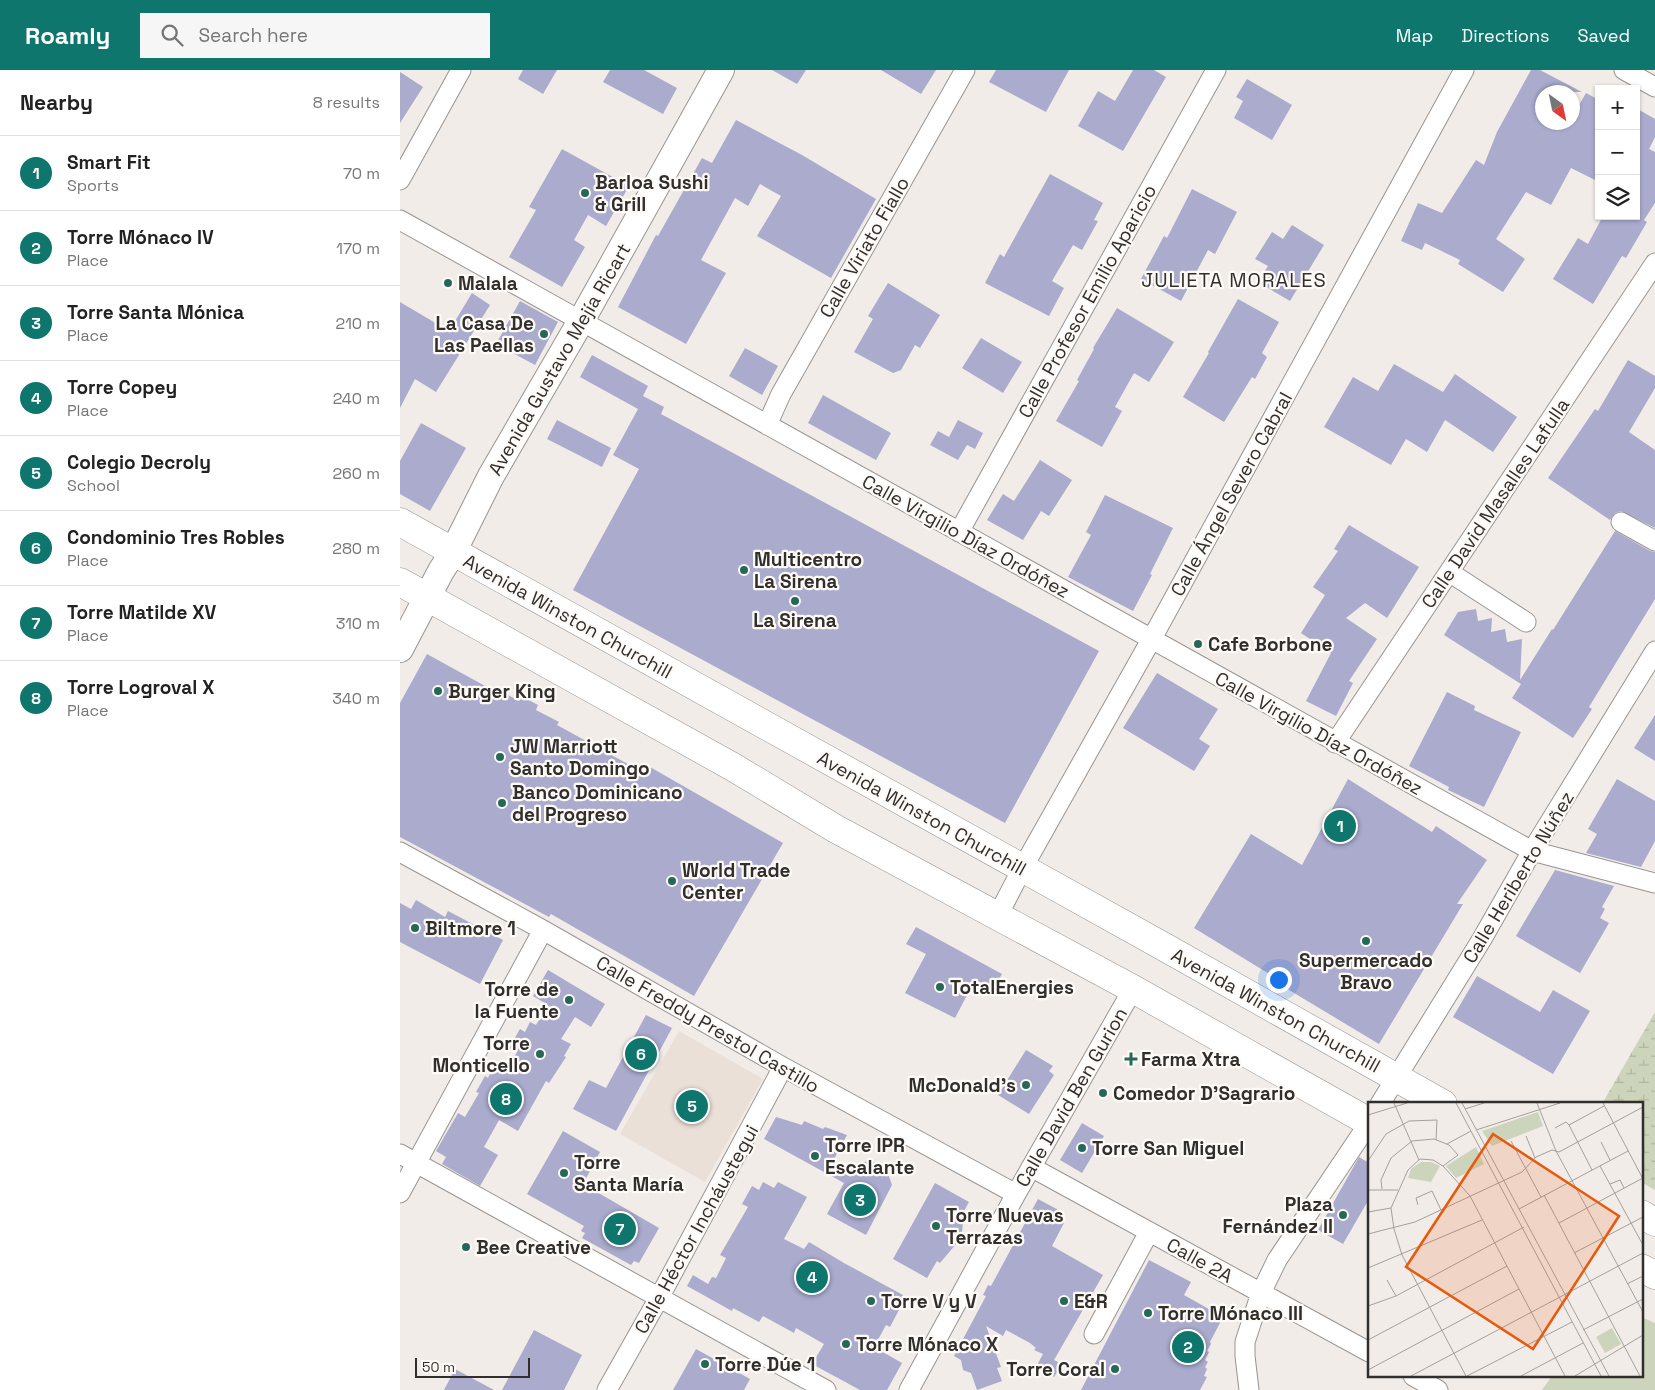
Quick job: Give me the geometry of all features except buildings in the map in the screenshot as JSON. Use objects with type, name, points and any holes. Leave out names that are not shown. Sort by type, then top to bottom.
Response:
[{"type":"main road","name":"Avenida Winston Churchill","points":[[400,522],[1151,939],[1440,1102]]},
{"type":"main road","points":[[400,582],[717,758],[836,829],[1133,989],[1368,1121]]},
{"type":"main road","points":[[1642,1215],[1655,1222]]},
{"type":"main road","points":[[1642,1268],[1655,1275]]},
{"type":"street","points":[[400,180],[461,70]]},
{"type":"street","name":"Avenida Gustavo Mejía Ricart","points":[[400,649],[453,552],[491,476],[582,321],[721,70]]},
{"type":"street","name":"Calle Viriato Fiallo","points":[[767,425],[781,394],[965,70]]},
{"type":"street","name":"Calle Profesor Emilio Aparicio","points":[[959,532],[1216,70]]},
{"type":"street","name":"Calle Ángel Severo Cabral","points":[[997,917],[1464,70]]},
{"type":"street","points":[[1624,70],[1655,87]]},
{"type":"street","name":"Calle Virgilio Díaz Ordóñez","points":[[400,220],[1335,743],[1532,851],[1655,883]]},
{"type":"street","name":"Calle David Masalles Lafulla","points":[[1335,743],[1655,263]]},
{"type":"street","points":[[1621,522],[1655,541]]},
{"type":"street","points":[[1449,572],[1526,622]]},
{"type":"street","name":"Calle Heriberto Núñez","points":[[1381,1102],[1482,939],[1532,851],[1655,651]]},
{"type":"street","name":"Calle Freddy Prestol Castillo","points":[[400,852],[543,930],[783,1067],[1016,1194]]},
{"type":"street","points":[[400,1193],[543,930]]},
{"type":"street","name":"Calle David Ben Gurion","points":[[909,1390],[1031,1167],[1133,989]]},
{"type":"street","name":"Calle Héctor Incháustegui","points":[[607,1390],[660,1298],[783,1067]]},
{"type":"street","points":[[1249,1390],[1245,1342],[1261,1293],[1277,1260],[1368,1124]]},
{"type":"street","points":[[400,1154],[826,1390]]},
{"type":"street","name":"Calle 2A","points":[[1031,1167],[1368,1351]]},
{"type":"street","points":[[1094,1334],[1149,1232]]},
{"type":"street","points":[[1417,1378],[1438,1390]]},
{"type":"shaded area","points":[[679,1031],[763,1079],[705,1182],[620,1134]]},
{"type":"green space","points":[[1655,1012],[1655,1190],[1642,1183],[1642,1102],[1603,1102]]},
{"type":"green space","points":[[1642,1317],[1655,1323],[1655,1390],[1542,1390],[1551,1378],[1642,1378]]},
{"type":"place","name":"Barloa Sushi & Grill","points":[[585,193]]},
{"type":"place","name":"Malala","points":[[448,283]]},
{"type":"place","name":"La Casa De Las Paellas","points":[[544,334]]},
{"type":"place","name":"Multicentro La Sirena","points":[[744,570]]},
{"type":"place","name":"La Sirena","points":[[795,601]]},
{"type":"place","name":"Cafe Borbone","points":[[1198,644]]},
{"type":"place","name":"Burger King","points":[[438,691]]},
{"type":"place","name":"JW Marriott Santo Domingo","points":[[500,757]]},
{"type":"place","name":"Banco Dominicano del Progreso","points":[[502,803]]},
{"type":"place","name":"Smart Fit","points":[[1340,826]]},
{"type":"place","name":"World Trade Center","points":[[672,881]]},
{"type":"place","name":"Biltmore 1","points":[[415,928]]},
{"type":"place","name":"Supermercado Bravo","points":[[1366,941]]},
{"type":"place","name":"TotalEnergies","points":[[940,987]]},
{"type":"place","name":"Torre de la Fuente","points":[[569,1000]]},
{"type":"place","name":"Torre Monticello","points":[[540,1054]]},
{"type":"place","name":"Condominio Tres Robles","points":[[641,1054]]},
{"type":"place","name":"Farma Xtra","points":[[1131,1059]]},
{"type":"place","name":"McDonald's","points":[[1026,1085]]},
{"type":"place","name":"Comedor D'Sagrario","points":[[1103,1093]]},
{"type":"place","name":"Torre Logroval X","points":[[506,1099]]},
{"type":"place","name":"Colegio Decroly","points":[[692,1106]]},
{"type":"place","name":"Torre San Miguel","points":[[1082,1148]]},
{"type":"place","name":"Torre IPR Escalante","points":[[815,1156]]},
{"type":"place","name":"Torre Santa María","points":[[564,1173]]},
{"type":"place","name":"Torre Santa Mónica","points":[[860,1200]]},
{"type":"place","name":"Plaza Fernández II","points":[[1343,1215]]},
{"type":"place","name":"Torre Nuevas Terrazas","points":[[936,1226]]},
{"type":"place","name":"Torre Matilde XV","points":[[620,1229]]},
{"type":"place","name":"Bee Creative","points":[[466,1247]]},
{"type":"place","name":"Torre Copey","points":[[812,1277]]},
{"type":"place","name":"Torre V y V","points":[[871,1301]]},
{"type":"place","name":"E&R","points":[[1064,1301]]},
{"type":"place","name":"Torre Mónaco III","points":[[1148,1313]]},
{"type":"place","name":"Torre Mónaco X","points":[[846,1344]]},
{"type":"place","name":"Torre Mónaco IV","points":[[1188,1347]]},
{"type":"place","name":"Torre Dúe 1","points":[[705,1364]]},
{"type":"place","name":"Torre Coral","points":[[1115,1369]]},
{"type":"district","name":"JULIETA MORALES","points":[[1234,280]]}]
